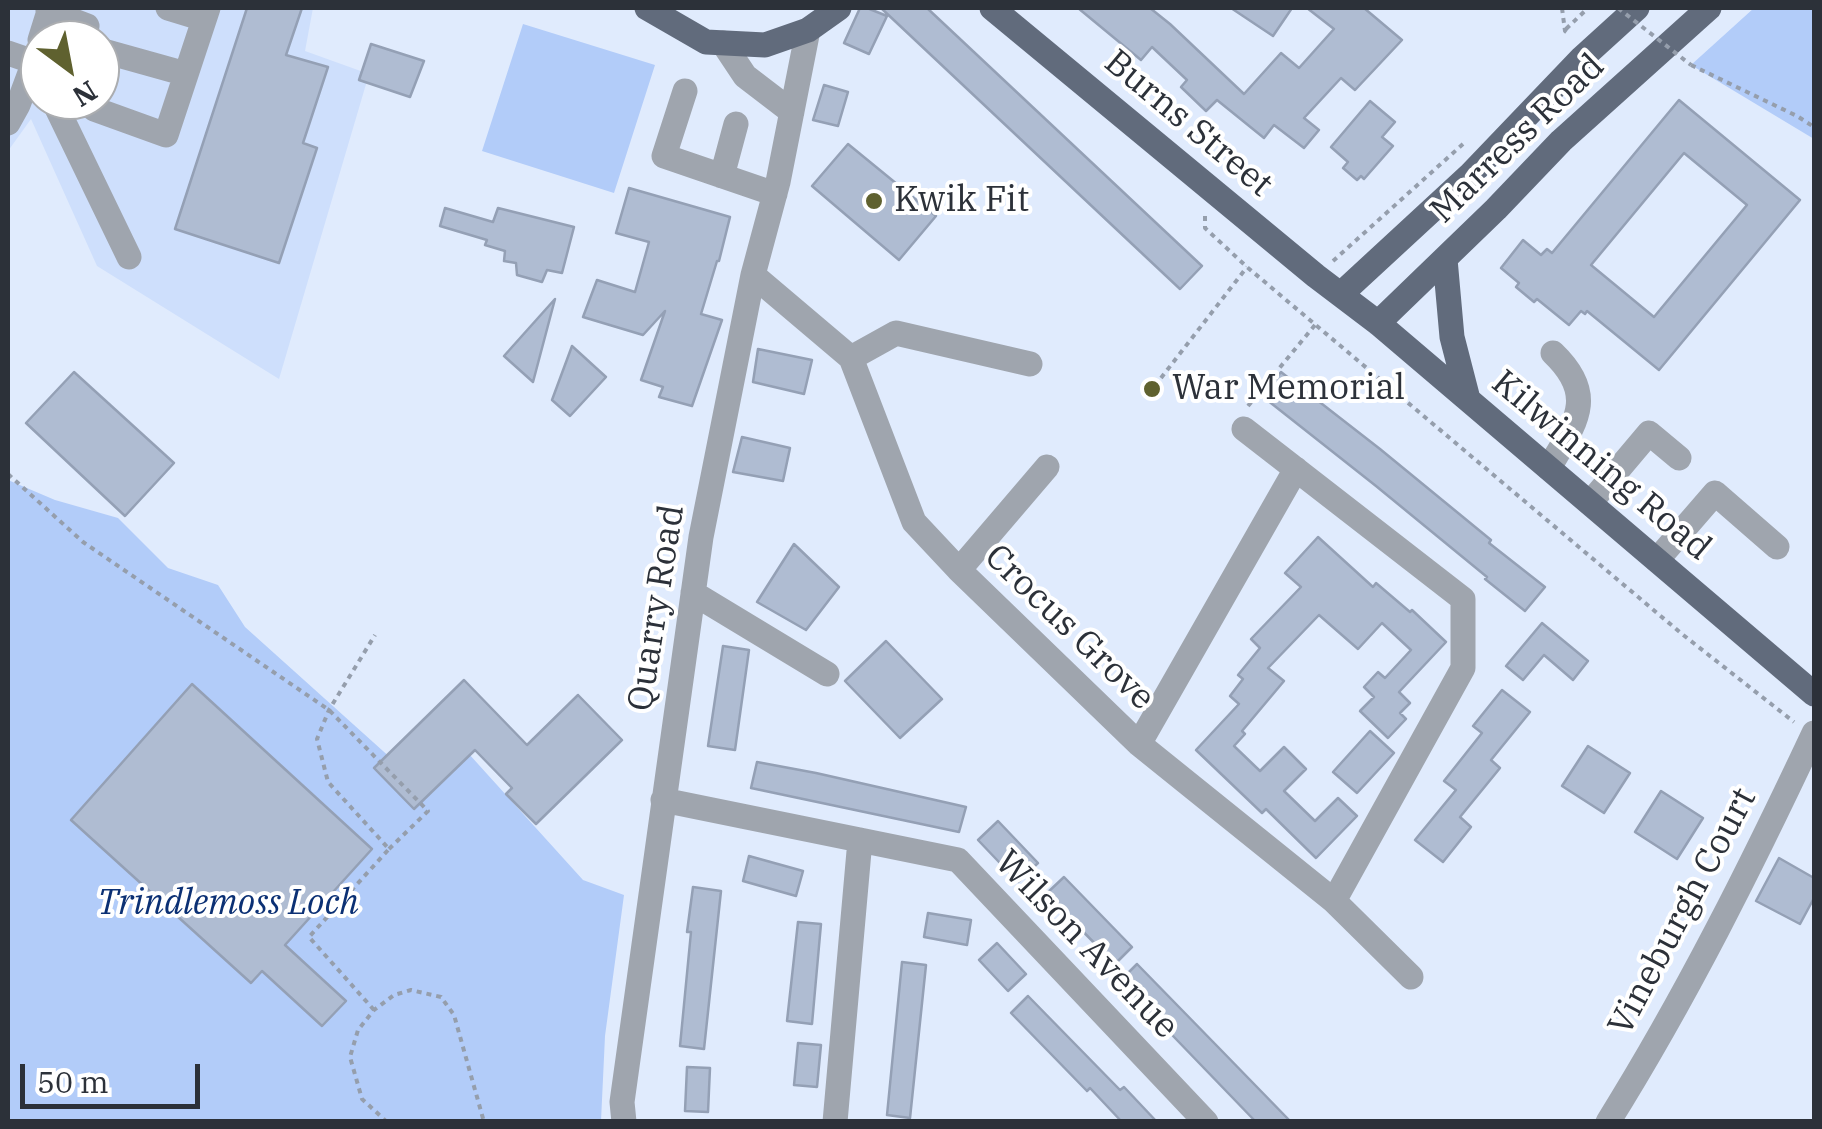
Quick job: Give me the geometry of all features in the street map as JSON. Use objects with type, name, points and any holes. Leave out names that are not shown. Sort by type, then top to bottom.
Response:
[{"type":"main road","points":[[647,8],[706,42],[765,45],[808,30],[838,8]]},
{"type":"main road","name":"Burns Street","points":[[992,8],[1340,294]]},
{"type":"main road","name":"Marress Road","points":[[1340,294],[1471,174],[1582,58],[1637,8]]},
{"type":"main road","name":"Marress Road","points":[[1378,322],[1561,141],[1710,8]]},
{"type":"main road","points":[[1445,258],[1452,337],[1468,399]]},
{"type":"main road","name":"Kilwinning Road","points":[[1340,294],[1378,322],[1814,694]]},
{"type":"street","points":[[120,119],[166,136],[206,13],[168,8]]},
{"type":"street","points":[[49,9],[78,20]]},
{"type":"street","name":"Quarry Road","points":[[624,1122],[622,1102],[701,537],[753,275],[775,194],[808,30]]},
{"type":"street","points":[[723,43],[745,76],[792,112]]},
{"type":"street","points":[[120,56],[186,74]]},
{"type":"street","points":[[685,91],[664,156],[775,194]]},
{"type":"street","points":[[8,123],[20,100]]},
{"type":"street","points":[[63,120],[130,256]]},
{"type":"street","points":[[722,176],[736,124]]},
{"type":"street","name":"Crocus Grove","points":[[753,275],[851,358],[914,522],[1139,744],[1334,901],[1411,977]]},
{"type":"street","points":[[851,358],[896,333],[1030,364]]},
{"type":"street","points":[[1549,468],[1574,425],[1580,392],[1568,368],[1552,353]]},
{"type":"street","points":[[1244,428],[1463,599],[1463,668],[1334,901]]},
{"type":"street","points":[[1590,503],[1649,433],[1679,458]]},
{"type":"street","points":[[959,570],[1047,467]]},
{"type":"street","points":[[1139,744],[1296,469]]},
{"type":"street","points":[[1657,560],[1715,494],[1777,547]]},
{"type":"street","points":[[693,593],[826,674]]},
{"type":"street","name":"Vineburgh Court","points":[[1608,1122],[1753,862],[1813,737]]},
{"type":"street","name":"Wilson Avenue","points":[[663,800],[958,860],[1206,1122]]},
{"type":"street","points":[[834,1122],[860,840]]},
{"type":"path","points":[[1562,8],[1565,30],[1576,39]]},
{"type":"path","points":[[1565,30],[1588,8]]},
{"type":"path","points":[[1618,8],[1691,66],[1798,116],[1814,128]]},
{"type":"path","points":[[1316,276],[1472,136]]},
{"type":"path","points":[[1206,184],[1205,228],[1247,267],[1669,623],[1813,737]]},
{"type":"path","points":[[1162,378],[1247,267]]},
{"type":"path","points":[[1244,428],[1241,414],[1315,325]]},
{"type":"path","points":[[8,474],[83,542],[329,710],[428,811],[309,937],[374,1010]]},
{"type":"path","points":[[376,635],[329,710],[317,739],[328,782],[389,849]]},
{"type":"path","points":[[387,1122],[362,1099],[350,1057],[358,1030],[374,1010],[394,995],[410,990],[441,996],[454,1015],[484,1122]]},
{"type":"shaded area","points":[[8,8],[313,8],[305,51],[369,74],[279,379],[97,266],[31,120],[120,120],[120,20],[20,20],[20,120],[30,120],[8,151]]},
{"type":"green space","points":[[1754,8],[1814,8],[1814,139],[1691,65]]},
{"type":"green space","points":[[523,24],[655,65],[614,193],[482,151]]},
{"type":"green space","name":"Trindlemoss Loch","points":[[8,480],[55,500],[118,518],[168,568],[218,585],[245,627],[403,769],[459,743],[583,880],[624,895],[605,1036],[601,1121],[8,1121]]},
{"type":"building","points":[[247,8],[302,8],[286,55],[328,67],[303,143],[317,148],[279,263],[175,229]]},
{"type":"building","points":[[860,8],[887,16],[869,54],[844,43]]},
{"type":"building","points":[[881,8],[927,8],[1202,266],[1180,289]]},
{"type":"building","points":[[1078,8],[1150,8],[1244,94],[1281,53],[1299,68],[1334,29],[1307,8],[1364,8],[1402,40],[1355,90],[1341,78],[1304,118],[1319,130],[1304,148],[1274,125],[1264,138],[1217,100],[1206,111],[1181,87],[1187,80],[1152,47],[1141,60]]},
{"type":"building","points":[[1231,8],[1292,8],[1273,36]]},
{"type":"building","points":[[371,44],[424,61],[410,97],[359,80]]},
{"type":"building","points":[[824,85],[848,92],[838,126],[813,120]]},
{"type":"building","points":[[1679,100],[1800,200],[1659,370],[1587,311],[1581,311],[1569,325],[1516,287],[1519,283],[1501,268],[1523,240],[1541,255],[1547,249],[1552,253]],"holes":[[[1684,153],[1747,205],[1654,317],[1591,265]]]},
{"type":"building","points":[[1370,101],[1395,122],[1382,137],[1393,146],[1364,179],[1361,176],[1357,180],[1343,168],[1348,162],[1331,147]]},
{"type":"building","name":"Kwik Fit","points":[[848,144],[936,216],[899,260],[812,186]]},
{"type":"building","points":[[629,188],[730,217],[701,314],[722,320],[692,406],[659,397],[663,387],[641,380],[665,311],[643,335],[583,317],[597,280],[635,292],[649,242],[616,233]]},
{"type":"building","points":[[445,208],[493,222],[498,208],[574,227],[562,273],[547,270],[542,282],[517,275],[516,263],[504,261],[505,251],[485,245],[487,240],[440,226]]},
{"type":"building","points":[[555,299],[533,382],[504,356]]},
{"type":"building","points":[[572,346],[606,377],[570,416],[552,400]]},
{"type":"building","points":[[758,349],[812,360],[804,394],[753,382]]},
{"type":"building","points":[[74,372],[174,463],[125,516],[26,423]]},
{"type":"building","points":[[1281,372],[1545,587],[1525,611],[1262,396]]},
{"type":"building","points":[[742,437],[790,448],[783,481],[733,472]]},
{"type":"building","points":[[1318,537],[1373,587],[1376,583],[1412,610],[1446,642],[1399,692],[1410,703],[1400,713],[1406,719],[1388,738],[1360,711],[1374,697],[1364,687],[1378,672],[1385,678],[1411,650],[1382,623],[1358,649],[1319,615],[1268,668],[1284,681],[1234,746],[1260,771],[1284,747],[1306,769],[1284,791],[1315,821],[1338,798],[1357,816],[1316,858],[1196,750],[1239,704],[1230,696],[1243,679],[1238,675],[1260,648],[1251,639],[1301,587],[1285,573]]},
{"type":"building","points":[[794,544],[839,587],[806,630],[757,602]]},
{"type":"building","points":[[1542,623],[1588,661],[1573,680],[1544,655],[1523,680],[1506,666]]},
{"type":"building","points":[[886,641],[942,699],[900,738],[845,681]]},
{"type":"building","points":[[723,646],[749,650],[735,750],[708,746]]},
{"type":"building","points":[[464,680],[527,745],[578,695],[622,740],[536,824],[506,794],[512,788],[475,750],[414,809],[374,768]]},
{"type":"building","points":[[192,684],[372,849],[285,945],[346,1001],[322,1026],[262,971],[251,983],[71,820]]},
{"type":"building","points":[[1502,690],[1530,712],[1491,760],[1500,768],[1460,817],[1471,827],[1443,862],[1415,840],[1456,790],[1444,781],[1482,733],[1473,726]]},
{"type":"building","points":[[1370,731],[1394,753],[1357,793],[1333,772]]},
{"type":"building","points":[[1588,746],[1630,773],[1604,813],[1562,786]]},
{"type":"building","points":[[757,762],[966,807],[959,832],[751,788]]},
{"type":"building","points":[[1661,791],[1703,818],[1677,859],[1635,832]]},
{"type":"building","points":[[998,821],[1038,863],[1018,882],[978,840]]},
{"type":"building","points":[[749,856],[803,871],[796,896],[743,881]]},
{"type":"building","points":[[1779,858],[1814,878],[1814,898],[1800,924],[1756,901]]},
{"type":"building","points":[[1064,877],[1132,947],[1115,964],[1046,894]]},
{"type":"building","points":[[693,887],[721,891],[704,1049],[680,1046]]},
{"type":"building","points":[[928,913],[971,920],[967,945],[924,937]]},
{"type":"building","points":[[798,922],[821,924],[812,1024],[787,1021]]},
{"type":"building","points":[[997,943],[1026,974],[1008,991],[979,960]]},
{"type":"building","points":[[902,962],[926,965],[910,1118],[887,1115]]},
{"type":"building","points":[[1137,964],[1291,1122],[1256,1122],[1120,981]]},
{"type":"building","points":[[1028,996],[1157,1122],[1122,1122],[1090,1088],[1087,1091],[1011,1013]]},
{"type":"building","points":[[798,1043],[821,1045],[817,1087],[794,1085]]},
{"type":"building","points":[[687,1067],[710,1068],[708,1112],[685,1111]]},
{"type":"place","name":"Kwik Fit","points":[[874,201]]},
{"type":"place","name":"War Memorial","points":[[1152,389]]}]
